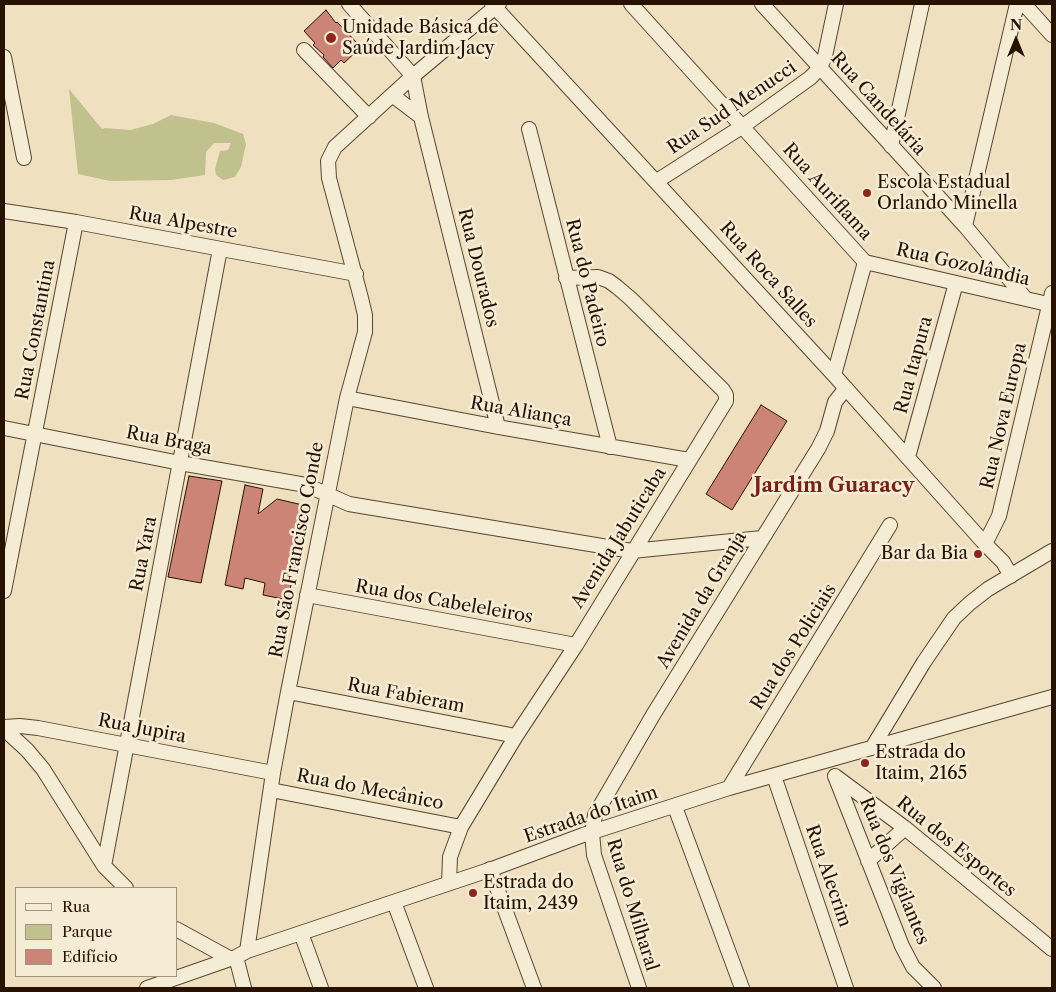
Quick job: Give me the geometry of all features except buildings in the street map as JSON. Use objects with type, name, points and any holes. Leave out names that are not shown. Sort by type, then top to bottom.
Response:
[{"type":"street","points":[[349,4],[413,76]]},
{"type":"street","name":"Rua Auriflama","points":[[631,4],[865,262],[834,375]]},
{"type":"street","name":"Rua Candelária","points":[[762,4],[965,226],[1025,298]]},
{"type":"street","name":"Rua Sud Menucci","points":[[657,181],[743,126],[810,78],[820,68],[825,56],[836,4]]},
{"type":"street","points":[[891,146],[922,4]]},
{"type":"street","points":[[965,226],[1017,4]]},
{"type":"street","points":[[1024,4],[1052,35]]},
{"type":"street","points":[[304,50],[369,116],[496,5]]},
{"type":"street","name":"Rua Roca Salles","points":[[496,5],[1003,562],[1011,576]]},
{"type":"street","points":[[4,57],[24,158]]},
{"type":"street","name":"Rua Dourados","points":[[413,76],[420,117],[498,427]]},
{"type":"street","points":[[392,95],[420,117]]},
{"type":"street","name":"Rua São Francisco Conde","points":[[237,955],[271,790],[326,494],[347,398],[365,332],[365,315],[356,274],[329,178],[328,161],[335,146],[369,116]]},
{"type":"street","name":"Rua do Padeiro","points":[[529,129],[610,447]]},
{"type":"street","name":"Rua Alpestre","points":[[4,211],[76,222],[356,274]]},
{"type":"street","name":"Rua Constantina","points":[[4,591],[76,222]]},
{"type":"street","name":"Rua Yara","points":[[104,866],[220,249]]},
{"type":"street","name":"Rua Gozolândia","points":[[865,262],[1025,298],[1051,301]]},
{"type":"street","name":"Avenida Jabuticaba","points":[[449,883],[450,857],[461,827],[516,736],[576,645],[632,551],[725,404],[725,393],[630,298],[613,284],[598,277],[566,278]]},
{"type":"street","name":"Rua Itapura","points":[[908,457],[956,283]]},
{"type":"street","name":"Rua Nova Europa","points":[[985,544],[999,516],[1051,301]]},
{"type":"street","name":"Avenida da Granja","points":[[592,833],[595,816],[604,799],[653,715],[818,449],[827,431],[835,402],[846,388]]},
{"type":"street","name":"Rua Aliança","points":[[347,398],[498,427],[689,460]]},
{"type":"street","name":"Rua Braga","points":[[4,428],[180,463],[306,485],[326,494]]},
{"type":"street","points":[[326,494],[349,504],[632,551],[762,538]]},
{"type":"street","name":"Rua dos Policiais","points":[[729,788],[890,525]]},
{"type":"street","points":[[872,748],[928,655],[954,618],[970,602],[988,589],[1052,551]]},
{"type":"street","name":"Rua dos Cabeleleiros","points":[[307,595],[576,645]]},
{"type":"street","name":"Rua Fabieram","points":[[288,692],[516,736]]},
{"type":"street","name":"Estrada do Itaim","points":[[178,977],[592,833],[729,788],[1052,697]]},
{"type":"street","name":"Rua Jupira","points":[[4,728],[20,726],[38,728],[273,773]]},
{"type":"street","points":[[4,728],[27,750],[43,769],[104,866],[125,887]]},
{"type":"street","name":"Rua dos Vigilantes","points":[[830,761],[902,946],[913,967],[934,988]]},
{"type":"street","name":"Rua Alecrim","points":[[774,776],[846,988]]},
{"type":"street","name":"Rua dos Esportes","points":[[835,776],[905,828],[1052,949]]},
{"type":"street","name":"Rua do Mecânico","points":[[271,790],[461,827]]},
{"type":"street","points":[[675,807],[742,988]]},
{"type":"street","points":[[868,861],[905,828]]},
{"type":"street","name":"Rua do Milharal","points":[[592,833],[594,855],[638,988]]},
{"type":"street","points":[[490,869],[534,988]]},
{"type":"street","points":[[394,902],[426,988]]},
{"type":"street","points":[[178,930],[237,955],[244,988]]},
{"type":"street","points":[[301,933],[321,988]]},
{"type":"street","name":"Estrada do Itaim","points":[[147,988],[177,977]]},
{"type":"green space","points":[[69,89],[102,129],[130,130],[153,124],[171,115],[214,123],[243,134],[246,144],[241,167],[235,177],[223,180],[216,175],[215,169],[220,151],[228,150],[231,143],[214,143],[206,152],[205,175],[171,180],[110,181],[78,174]]},
{"type":"place","name":"Unidade Básica de Saúde Jardim Jacy","points":[[331,38]]},
{"type":"place","name":"Escola Estadual Orlando Minella","points":[[867,193]]},
{"type":"place","name":"Bar da Bia","points":[[978,554]]},
{"type":"place","name":"Estrada do Itaim, 2165","points":[[865,763]]},
{"type":"place","name":"Estrada do Itaim, 2439","points":[[473,893]]},
{"type":"district","name":"Jardim Guaracy","points":[[834,486]]}]
